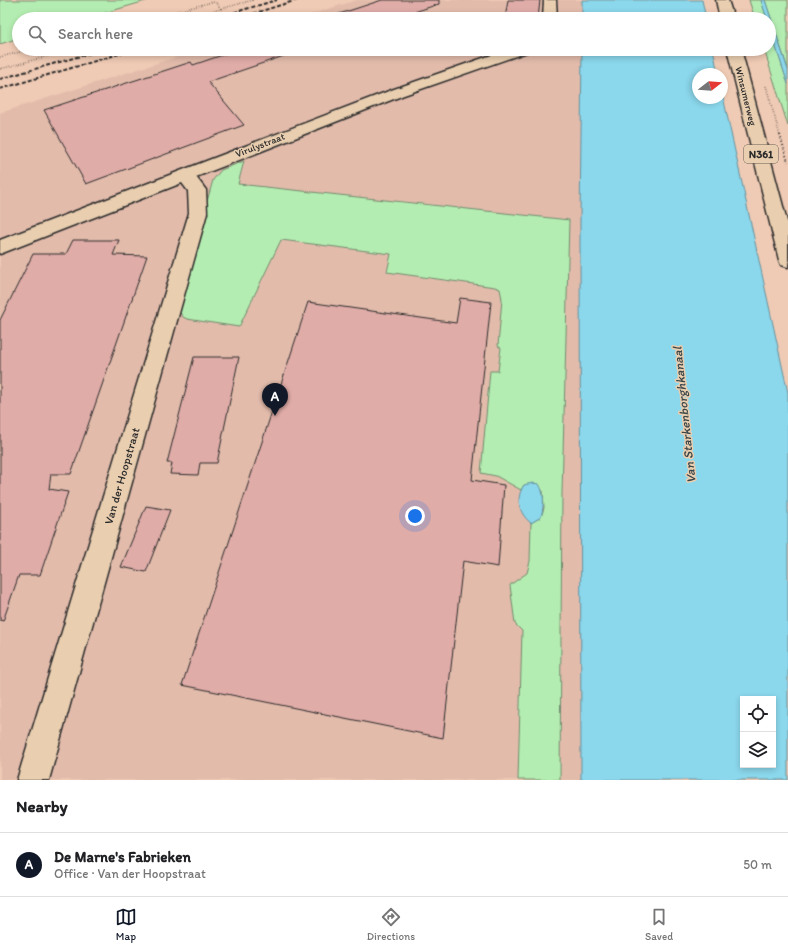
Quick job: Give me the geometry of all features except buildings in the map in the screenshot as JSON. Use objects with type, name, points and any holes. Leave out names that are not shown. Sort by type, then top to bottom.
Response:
[{"type":"street","points":[[550,0],[550,12]]},
{"type":"street","points":[[722,0],[725,12]]},
{"type":"street","name":"Virulystraat","points":[[0,247],[399,92],[502,56]]},
{"type":"street","name":"Winsumerweg","points":[[736,56],[788,260]]},
{"type":"street","name":"Van der Hoopstraat","points":[[33,780],[198,213],[198,190],[185,174]]},
{"type":"path","points":[[210,12],[253,0]]},
{"type":"path","points":[[174,12],[212,2],[217,3],[221,9]]},
{"type":"path","points":[[0,57],[12,54]]},
{"type":"path","points":[[0,69],[48,56]]},
{"type":"path","points":[[764,79],[788,162]]},
{"type":"shaded area","points":[[357,0],[588,0],[588,12],[319,12]]},
{"type":"shaded area","points":[[180,56],[589,56],[598,780],[0,780],[0,113]]},
{"type":"green space","points":[[0,0],[149,0],[108,12],[12,12],[12,40],[0,44]]},
{"type":"green space","points":[[749,0],[761,0],[765,12],[753,12]]},
{"type":"green space","points":[[765,0],[788,0],[788,70],[776,33],[776,12],[769,12]]},
{"type":"green space","points":[[776,47],[788,84],[788,126],[766,56],[776,56]]},
{"type":"green space","points":[[244,161],[238,184],[569,220],[562,493],[560,780],[518,780],[522,631],[515,624],[510,585],[527,573],[530,561],[531,523],[541,517],[544,508],[543,491],[524,485],[521,490],[496,476],[481,473],[490,371],[498,371],[501,348],[498,346],[502,299],[500,289],[495,287],[387,272],[391,254],[281,240],[239,327],[187,319],[183,317],[177,308],[213,180],[221,170]]},
{"type":"water","points":[[582,0],[702,0],[705,12],[582,12]]},
{"type":"water","points":[[761,0],[765,0],[769,12],[765,12]]},
{"type":"water","points":[[776,33],[788,70],[788,84],[776,47]]},
{"type":"water","name":"Van Starkenborghkanaal","points":[[582,56],[714,56],[717,68],[692,68],[692,104],[725,104],[788,393],[788,780],[581,780],[580,221]]},
{"type":"water","points":[[532,483],[539,484],[542,492],[543,508],[541,517],[531,523],[521,510],[519,500],[521,490],[524,485]]},
{"type":"railway","points":[[235,12],[277,0]]},
{"type":"railway","points":[[258,12],[297,0]]},
{"type":"railway","points":[[0,79],[80,56]]},
{"type":"railway","points":[[0,89],[112,56]]},
{"type":"place","name":"De Marne's Fabrieken","points":[[275,416]]}]
